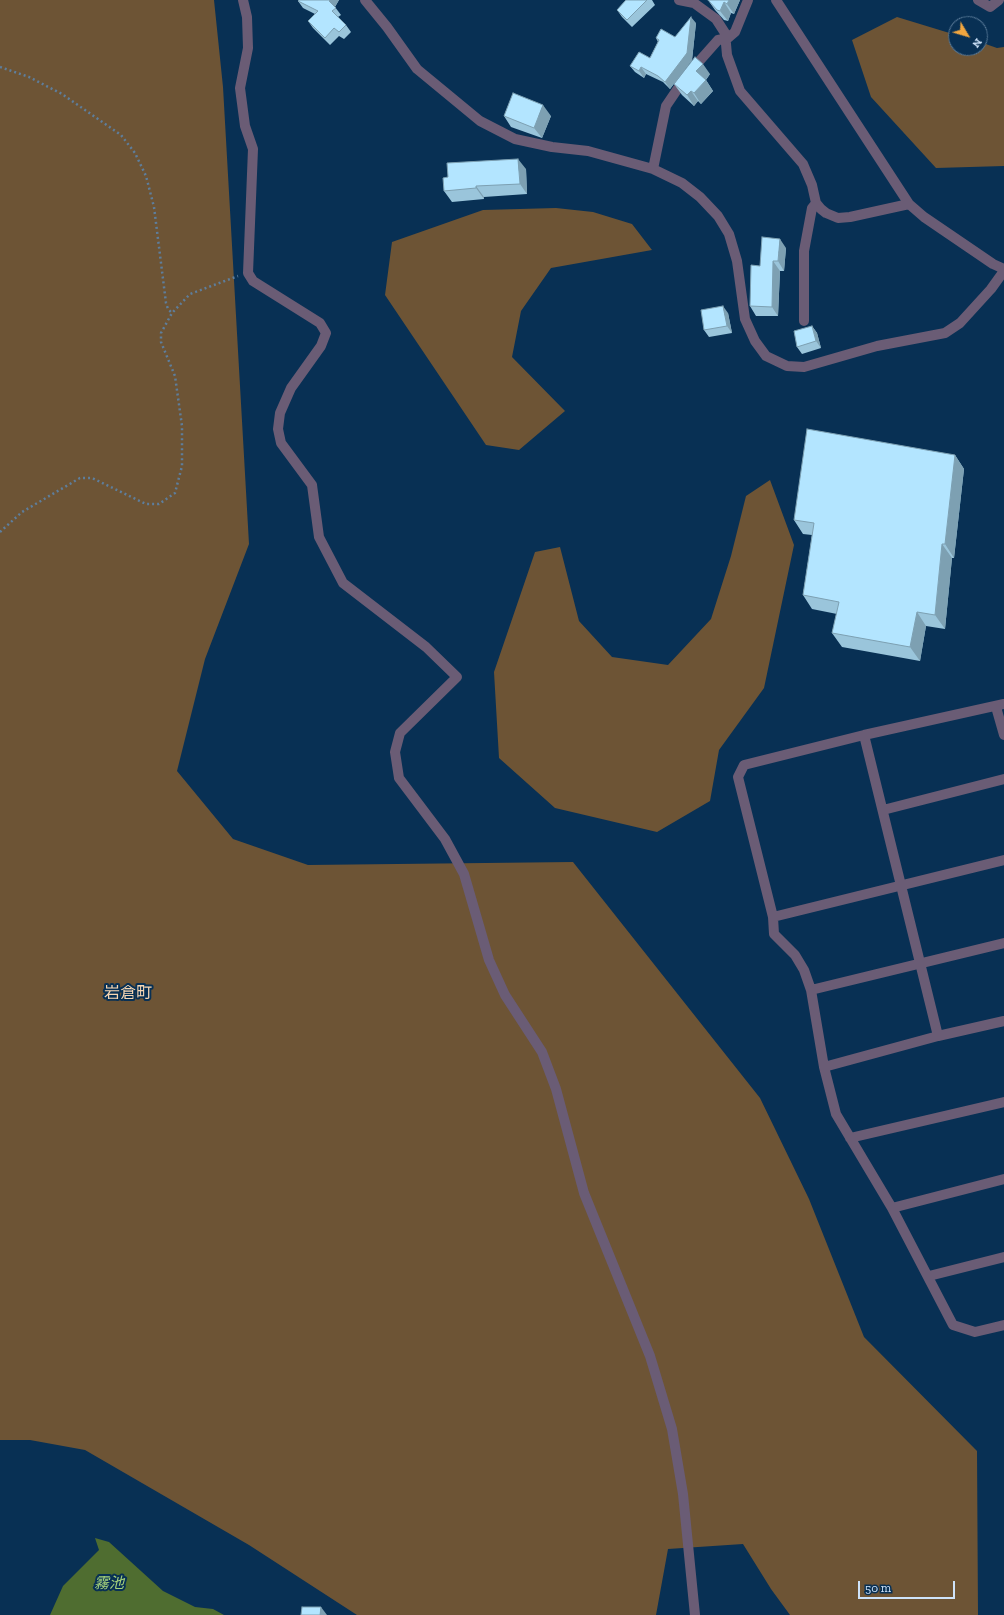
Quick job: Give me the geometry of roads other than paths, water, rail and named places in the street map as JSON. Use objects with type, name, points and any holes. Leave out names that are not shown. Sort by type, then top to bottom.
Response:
[{"type":"street","points":[[243,0],[247,17],[248,48],[240,88],[245,126],[253,148],[248,273],[253,281],[320,322],[326,333],[321,346],[291,388],[280,413],[278,429],[281,443],[312,485],[319,537],[343,583],[426,647],[457,677],[400,733],[395,752],[399,778],[445,839],[464,874],[489,960],[506,995],[542,1052],[556,1089],[584,1193],[650,1356],[672,1430],[683,1494],[695,1615]]},
{"type":"street","points":[[365,0],[387,27],[417,69],[480,121],[515,139],[552,147],[588,151],[652,169],[682,183],[700,197],[718,216],[729,234],[736,261],[745,319],[755,341],[766,356],[787,366],[804,367],[877,346],[945,333],[960,322],[991,289],[1004,270],[924,217],[908,204],[776,0]]},
{"type":"street","points":[[679,0],[694,3],[716,19],[725,33],[724,39],[726,54],[740,91],[803,164],[812,185],[816,203],[826,213],[838,218],[850,217],[908,204]]},
{"type":"street","points":[[652,169],[666,106],[687,75],[718,40],[728,38],[735,32],[748,0]]},
{"type":"street","points":[[978,0],[990,7],[999,0]]},
{"type":"street","points":[[804,321],[804,251],[812,208],[816,203]]},
{"type":"street","points":[[1004,735],[1000,706],[864,735],[744,765],[738,777],[773,917],[774,934],[795,955],[804,970],[811,990],[824,1067],[836,1114],[892,1208],[929,1276],[953,1325],[975,1332],[1004,1325]]},
{"type":"street","points":[[864,735],[938,1036]]},
{"type":"street","points":[[883,810],[1004,779]]},
{"type":"street","points":[[773,917],[1004,860]]},
{"type":"street","points":[[811,990],[1004,943]]},
{"type":"street","points":[[824,1067],[938,1036],[1004,1021]]},
{"type":"street","points":[[850,1138],[1004,1102]]},
{"type":"street","points":[[892,1208],[1004,1179]]},
{"type":"street","points":[[929,1276],[1004,1257]]},
{"type":"water","name":"霧池","points":[[95,1538],[109,1542],[163,1591],[195,1607],[213,1609],[224,1615],[50,1615],[63,1586],[99,1550]]},
{"type":"district","name":"岩倉町","points":[[128,993]]}]
